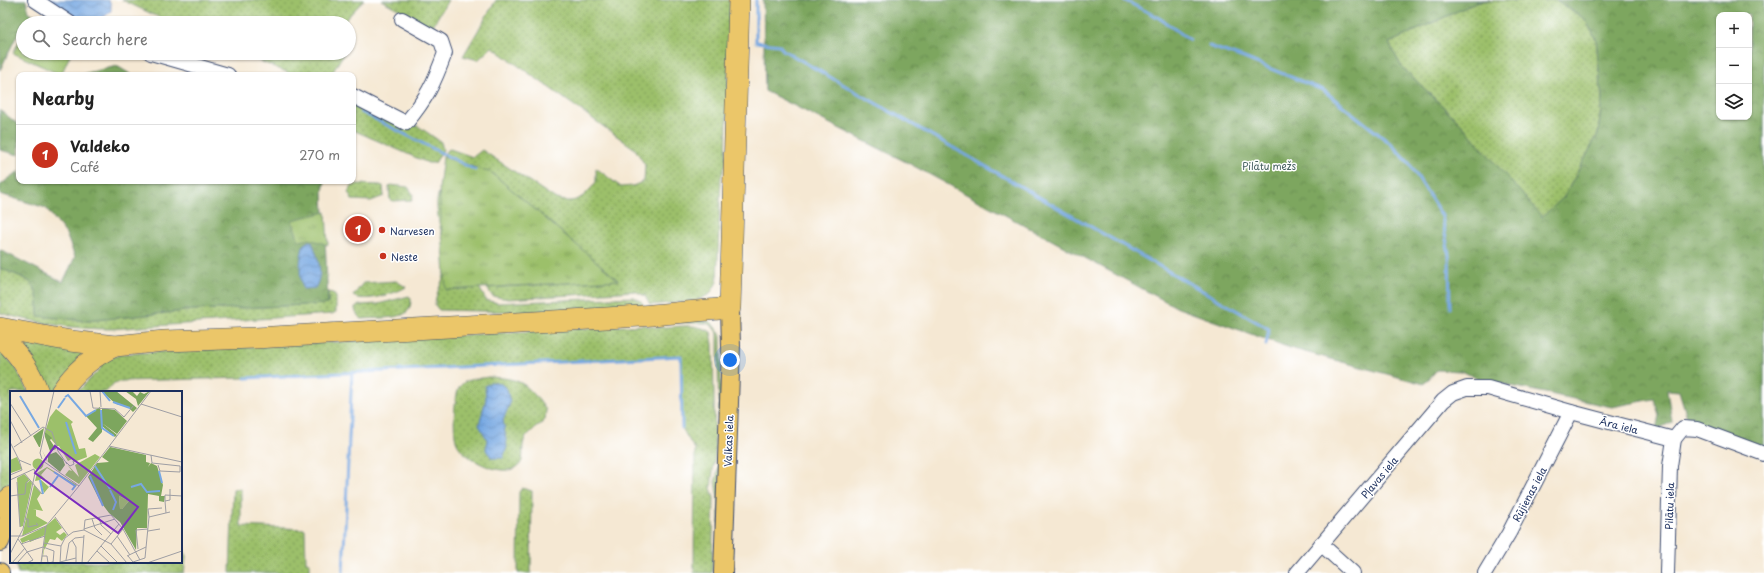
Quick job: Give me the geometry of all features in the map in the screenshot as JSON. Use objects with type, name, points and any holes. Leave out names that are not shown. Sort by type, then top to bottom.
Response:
[{"type":"highway","points":[[0,328],[71,341],[115,346],[164,341],[255,338],[641,316],[730,308],[739,0]]},
{"type":"highway","points":[[0,337],[20,357],[34,381],[38,391]]},
{"type":"highway","points":[[62,391],[82,367],[102,352],[115,346]]},
{"type":"highway","points":[[0,507],[10,498]]},
{"type":"main road","name":"Valkas iela","points":[[723,573],[731,346],[730,308]]},
{"type":"main road","points":[[0,542],[10,516]]},
{"type":"street","points":[[35,0],[59,16]]},
{"type":"street","points":[[356,98],[406,123],[423,102],[434,84],[445,53],[441,41],[402,19]]},
{"type":"street","points":[[176,60],[218,72]]},
{"type":"street","name":"Āra iela","points":[[1466,388],[1488,388],[1674,439]]},
{"type":"street","name":"Pļavas iela","points":[[1296,573],[1443,401],[1453,393],[1466,388]]},
{"type":"street","name":"Rūjienas iela","points":[[1485,573],[1509,533],[1571,412]]},
{"type":"street","points":[[1674,439],[1683,428],[1697,429],[1764,454]]},
{"type":"street","name":"Pilātu iela","points":[[1666,573],[1670,466],[1674,439]]},
{"type":"street","points":[[1321,544],[1353,573]]},
{"type":"green space","points":[[0,0],[26,0],[29,12],[36,16],[16,16],[16,37],[0,70]]},
{"type":"green space","points":[[122,0],[364,0],[349,16],[156,16]]},
{"type":"green space","points":[[381,0],[448,0],[432,27]]},
{"type":"green space","points":[[496,0],[730,0],[726,163],[721,177],[717,282],[710,294],[696,301],[650,305],[645,296],[635,291],[508,299],[492,296],[487,288],[618,280],[492,173],[443,157],[446,151],[450,149],[473,157],[482,150],[556,199],[563,201],[575,200],[584,196],[588,192],[596,182],[596,168],[621,187],[633,186],[644,181],[645,165],[635,149],[492,47],[478,60],[463,56]]},
{"type":"green space","name":"Pilātu mežs","points":[[763,0],[1490,0],[1479,1],[1389,43],[1401,66],[1461,124],[1542,217],[1564,197],[1598,134],[1602,99],[1596,39],[1585,19],[1556,0],[1764,0],[1764,450],[1687,417],[1679,391],[1667,390],[1672,422],[1656,430],[1659,415],[1654,399],[1612,407],[1478,379],[1462,371],[1437,370],[1424,384],[1290,348],[1178,308],[910,164],[765,91]]},
{"type":"green space","points":[[1556,0],[1585,19],[1596,39],[1602,99],[1598,134],[1564,197],[1542,218],[1461,124],[1401,66],[1389,43],[1479,1]]},
{"type":"green space","points":[[16,47],[16,54],[13,53]]},
{"type":"green space","points":[[28,60],[68,60],[62,72],[54,72]]},
{"type":"green space","points":[[257,60],[340,60],[333,72],[287,72]]},
{"type":"green space","points":[[117,66],[127,72],[90,72]]},
{"type":"green space","points":[[356,103],[400,125],[418,126],[441,142],[443,150],[435,163],[428,163],[356,131]]},
{"type":"green space","points":[[0,110],[16,123],[16,154],[0,150]]},
{"type":"green space","points":[[443,157],[492,173],[618,280],[446,290],[439,188]]},
{"type":"green space","points":[[16,173],[16,184],[324,184],[323,192],[328,304],[195,310],[86,321],[38,316],[38,304],[35,288],[26,279],[0,268],[0,250],[63,282],[75,257],[66,234],[46,208],[0,194],[0,185]]},
{"type":"green space","points":[[358,184],[383,186],[384,196],[371,201],[352,200],[348,192],[351,187]]},
{"type":"green space","points":[[391,185],[408,187],[413,194],[412,200],[390,200],[389,187]]},
{"type":"green space","points":[[439,192],[466,263],[486,300],[498,303],[634,297],[641,301],[643,305],[524,312],[439,310],[435,305],[435,300],[443,278],[446,260],[437,210]]},
{"type":"green space","points":[[326,212],[328,245],[310,239],[299,241],[292,220]]},
{"type":"green space","points":[[0,268],[31,283],[37,294],[38,315],[86,321],[195,310],[328,304],[328,292],[333,293],[336,297],[336,312],[332,314],[110,329],[68,327],[27,320],[0,313]]},
{"type":"green space","points":[[396,281],[406,287],[380,297],[364,299],[353,296],[363,283]]},
{"type":"green space","points":[[409,296],[411,299],[410,307],[403,315],[385,318],[362,319],[355,311],[355,307],[360,305],[378,304]]},
{"type":"green space","points":[[696,319],[711,322],[721,335],[721,472],[718,573],[719,503],[715,482],[719,465],[718,334],[713,327],[707,323],[647,322],[647,320]]},
{"type":"green space","points":[[644,325],[652,327],[695,326],[703,328],[711,332],[713,344],[715,455],[711,488],[714,498],[712,573],[694,573],[695,448],[682,428],[681,356],[245,378],[122,381],[114,383],[107,391],[78,391],[101,368],[100,363],[121,354]]},
{"type":"green space","points":[[18,340],[87,349],[56,391],[46,391]]},
{"type":"green space","points":[[0,351],[15,366],[28,391],[10,391],[10,481],[0,492]]},
{"type":"green space","points":[[488,377],[508,379],[522,384],[534,394],[546,410],[545,420],[526,437],[524,441],[523,457],[520,465],[510,470],[492,468],[473,460],[465,454],[456,441],[454,411],[459,388],[464,382]]},
{"type":"green space","points":[[522,488],[532,491],[531,573],[518,573],[519,492]]},
{"type":"green space","points":[[233,489],[241,489],[241,526],[305,529],[306,562],[310,563],[310,573],[230,573]]},
{"type":"green space","points":[[182,541],[186,557],[184,573],[18,573],[15,563],[182,563]]},
{"type":"water","points":[[48,0],[108,0],[111,4],[111,11],[105,16],[70,16]]},
{"type":"water","points":[[309,241],[312,242],[320,271],[315,288],[303,289],[300,261],[304,244]]},
{"type":"water","points":[[491,382],[501,384],[507,389],[510,403],[503,420],[507,447],[503,458],[492,458],[486,450],[487,439],[479,425],[486,399],[485,386]]},
{"type":"waterway","points":[[756,0],[756,42],[779,45],[783,50],[1269,329],[1266,345]]},
{"type":"waterway","points":[[1124,0],[1159,18],[1190,40]]},
{"type":"waterway","points":[[1209,46],[1244,58],[1323,90],[1391,144],[1409,163],[1442,216],[1449,255],[1450,308]]},
{"type":"waterway","points":[[361,112],[475,170]]},
{"type":"waterway","points":[[245,378],[681,356],[682,428]]},
{"type":"waterway","points":[[343,573],[352,372]]},
{"type":"place","name":"Valdeko","points":[[358,229]]},
{"type":"place","name":"Narvesen","points":[[382,230]]},
{"type":"place","name":"Neste","points":[[383,256]]}]
